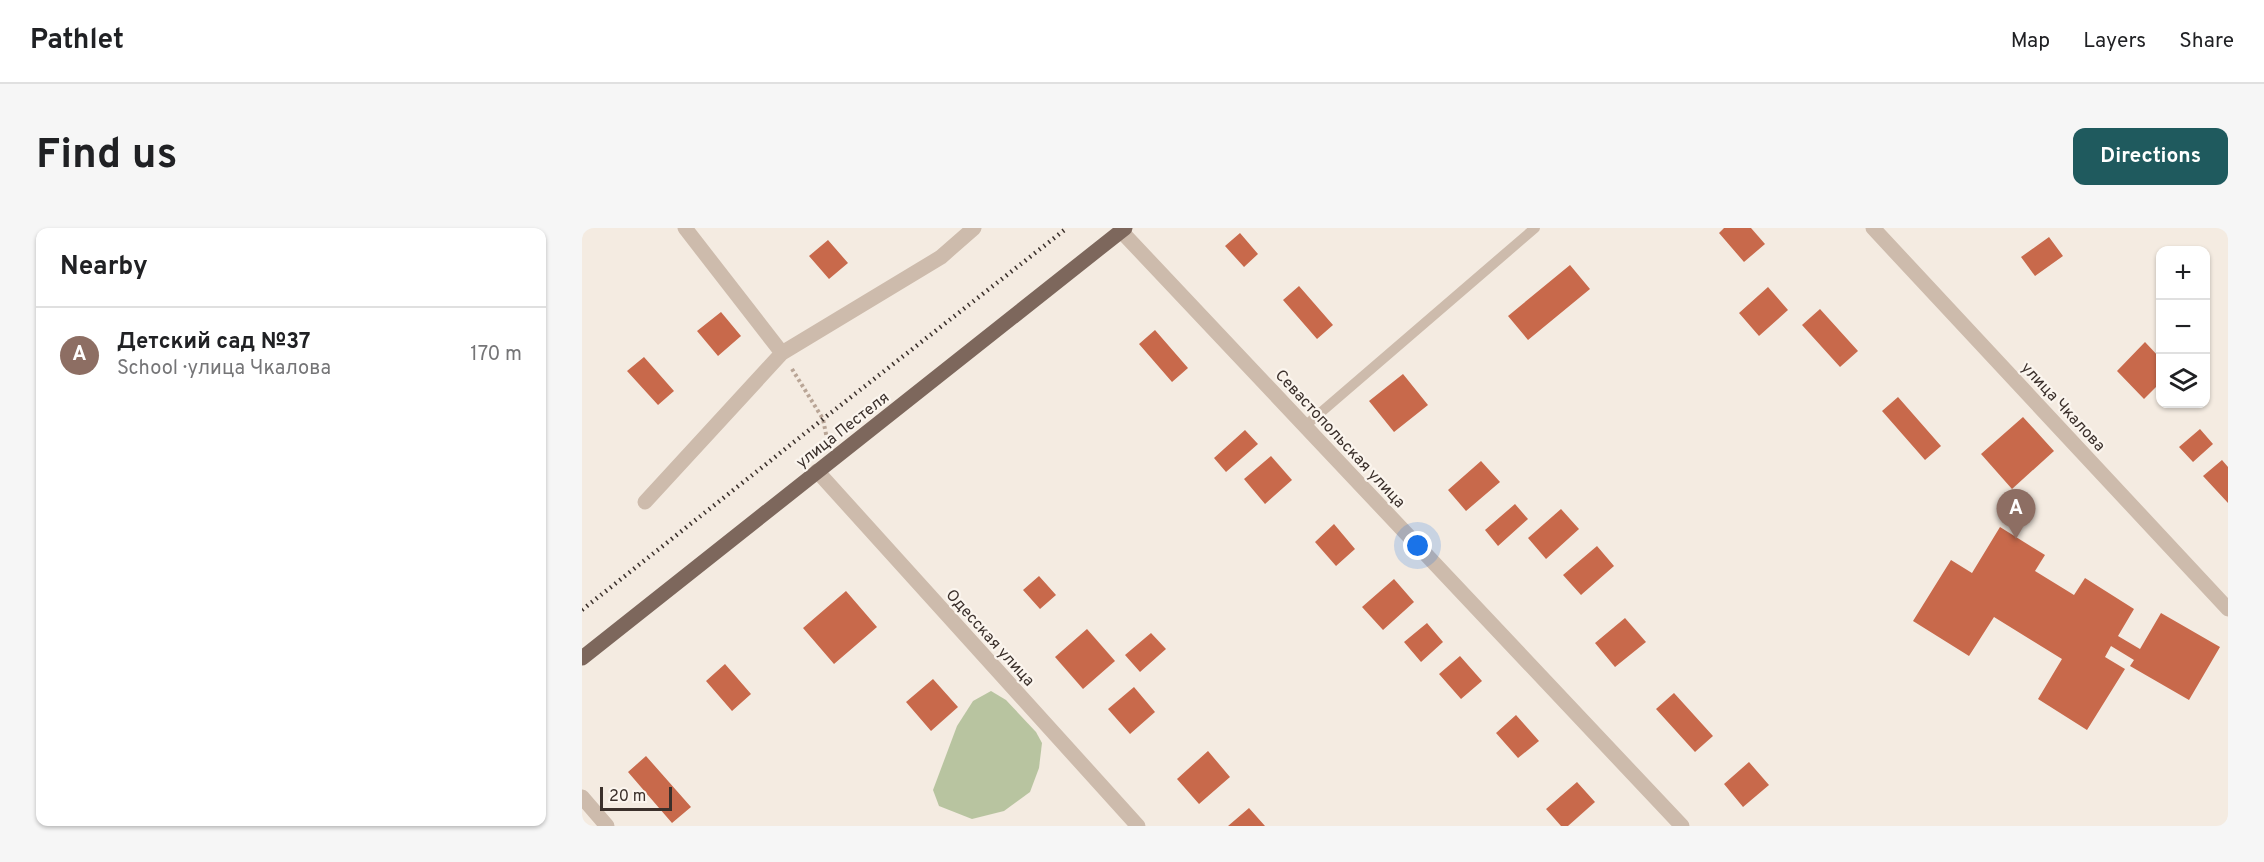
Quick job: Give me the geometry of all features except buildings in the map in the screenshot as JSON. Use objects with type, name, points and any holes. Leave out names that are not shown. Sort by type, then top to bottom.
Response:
[{"type":"main road","name":"улица Пестеля","points":[[582,658],[1123,230]]},
{"type":"street","points":[[685,228],[782,353]]},
{"type":"street","points":[[645,502],[782,353],[940,256],[974,228]]},
{"type":"street","name":"улица Чкалова","points":[[1873,228],[2228,609]]},
{"type":"street","name":"Севастопольская улица","points":[[1123,230],[1682,826]]},
{"type":"street","name":"Одесская улица","points":[[817,471],[1138,826]]},
{"type":"street","points":[[582,797],[608,826]]},
{"type":"lane","points":[[1305,426],[1535,228]]},
{"type":"path","points":[[782,353],[823,419],[831,460]]},
{"type":"green space","points":[[991,691],[1006,700],[1036,732],[1042,743],[1039,768],[1030,792],[1004,811],[972,819],[939,806],[933,790],[957,726],[973,701]]},
{"type":"railway","points":[[582,610],[1067,228]]},
{"type":"place","name":"Детский сад №37","points":[[2016,539]]}]
